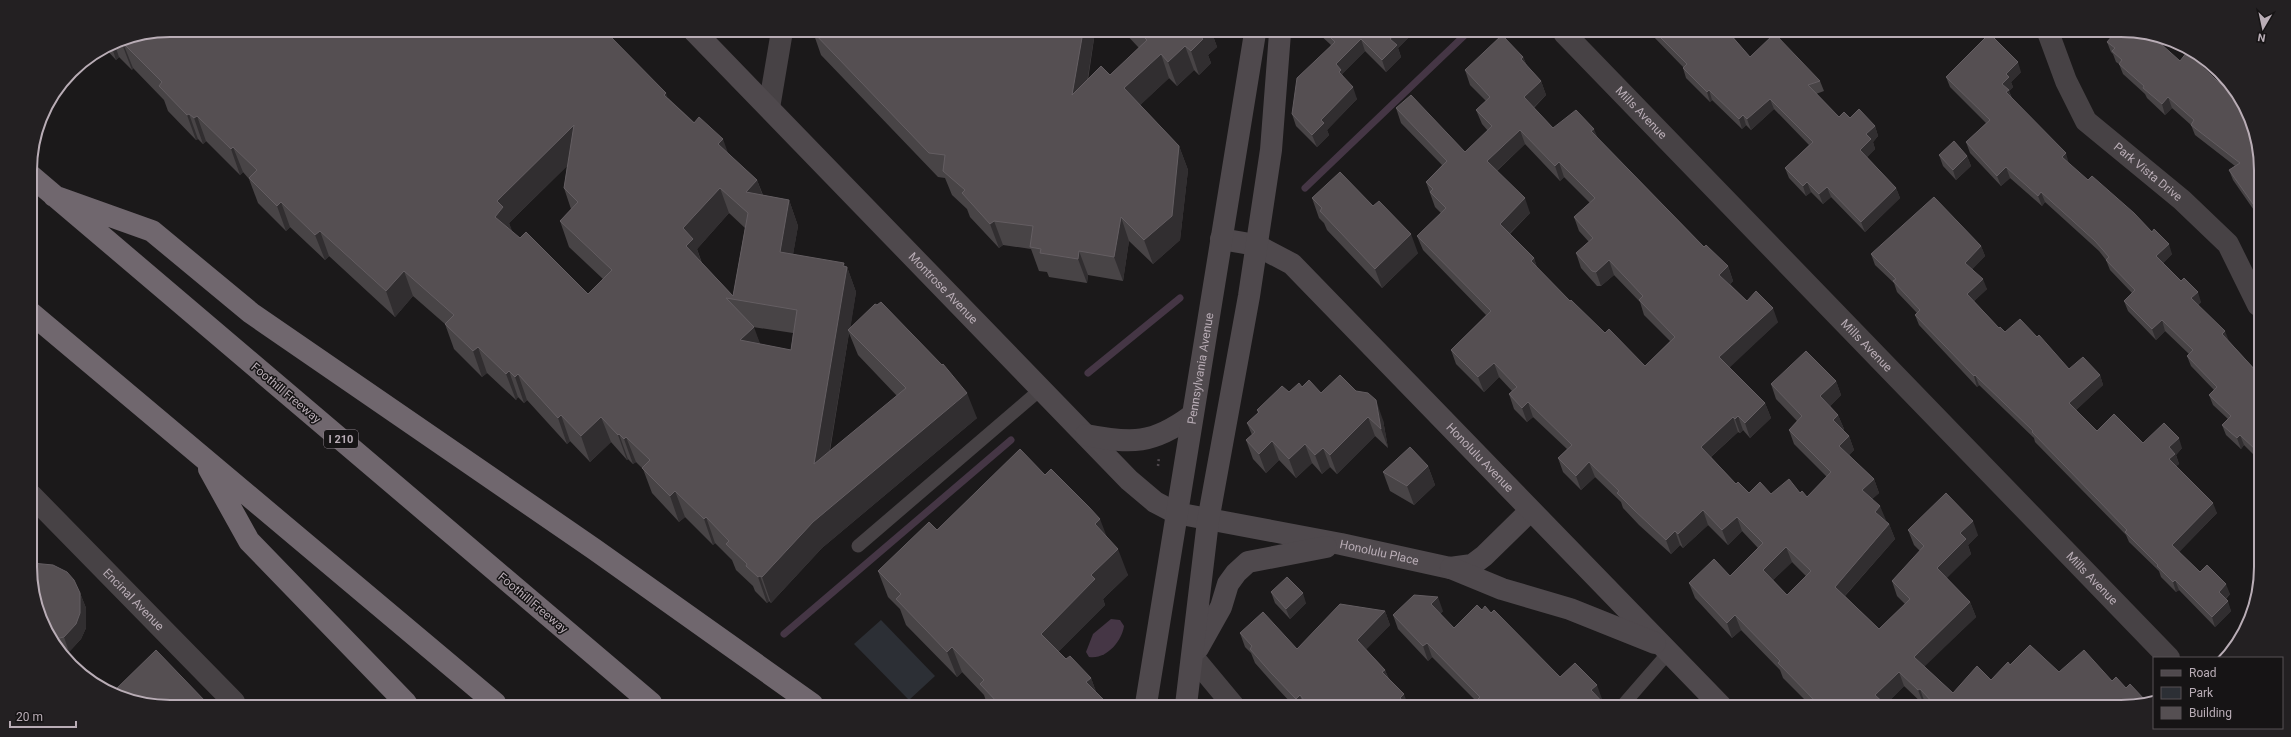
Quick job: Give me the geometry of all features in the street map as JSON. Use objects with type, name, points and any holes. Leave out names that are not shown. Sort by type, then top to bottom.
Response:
[{"type":"highway","name":"Foothill Freeway","points":[[37,181],[648,700]]},
{"type":"highway","points":[[54,196],[152,231],[251,313],[594,549],[806,700]]},
{"type":"highway","points":[[37,318],[491,700]]},
{"type":"highway","points":[[203,458],[249,541],[403,700]]},
{"type":"main road","name":"Montrose Avenue","points":[[700,37],[1142,492],[1176,513],[1208,521]]},
{"type":"main road","name":"Pennsylvania Avenue","points":[[1147,700],[1191,416],[1254,37]]},
{"type":"main road","points":[[1187,700],[1208,521],[1249,296],[1271,150],[1280,37]]},
{"type":"main road","name":"Honolulu Avenue","points":[[1221,239],[1256,245],[1292,264],[1530,511],[1715,700]]},
{"type":"main road","points":[[1086,435],[1110,440],[1133,440],[1158,437],[1172,430],[1191,416]]},
{"type":"main road","name":"Honolulu Place","points":[[1208,521],[1341,544],[1450,568],[1472,565],[1530,511]]},
{"type":"main road","points":[[1193,656],[1221,607],[1228,584],[1236,573],[1248,562],[1341,544]]},
{"type":"main road","points":[[1450,568],[1502,589],[1570,609],[1666,649]]},
{"type":"street","points":[[769,108],[781,37]]},
{"type":"street","name":"Mills Avenue","points":[[1568,37],[2168,657]]},
{"type":"street","name":"Park Vista Drive","points":[[2050,37],[2066,81],[2086,121],[2182,200],[2228,244],[2254,297]]},
{"type":"street","name":"Encinal Avenue","points":[[37,501],[232,700]]},
{"type":"street","points":[[1193,656],[1228,700]]},
{"type":"lane","points":[[858,546],[1041,389]]},
{"type":"lane","points":[[1627,700],[1666,649]]},
{"type":"green space","points":[[881,620],[935,676],[909,700],[854,644]]},
{"type":"shaded area","points":[[1111,619],[1120,620],[1124,626],[1120,638],[1112,648],[1101,656],[1089,657],[1086,652],[1093,634]]},
{"type":"building","points":[[170,37],[611,37],[666,93],[664,95],[694,123],[699,117],[723,139],[718,144],[757,180],[746,192],[789,200],[780,252],[844,263],[843,266],[847,267],[814,464],[906,388],[848,330],[875,304],[877,305],[881,302],[942,365],[943,364],[967,393],[813,522],[762,577],[758,577],[726,544],[729,541],[706,517],[704,519],[675,491],[670,496],[642,468],[650,460],[626,437],[624,439],[619,434],[618,435],[601,417],[581,436],[561,415],[558,418],[518,374],[515,377],[509,371],[506,374],[478,347],[473,351],[445,324],[454,315],[404,271],[386,291],[320,231],[315,235],[281,202],[277,206],[249,178],[257,170],[233,147],[231,149],[197,116],[194,118],[189,114],[187,115],[159,86],[162,82],[125,45],[152,38]],"holes":[[[574,125],[564,188],[578,202],[560,221],[612,270],[588,294],[526,232],[520,238],[495,217],[503,207],[497,201]],[[720,188],[748,213],[733,296],[686,246],[693,239],[683,228]],[[726,298],[797,310],[791,350],[740,340],[754,327]]]},
{"type":"building","points":[[818,37],[1082,37],[1072,95],[1101,66],[1110,75],[1147,40],[1144,37],[1201,37],[1203,39],[1191,51],[1185,46],[1168,62],[1161,54],[1124,88],[1179,146],[1172,216],[1144,240],[1121,217],[1114,257],[1079,251],[1078,259],[1040,253],[1041,249],[1030,247],[1033,226],[994,221],[990,224],[962,193],[965,190],[943,171],[945,155],[929,153]]},
{"type":"building","points":[[1330,37],[1392,37],[1390,39],[1397,45],[1382,60],[1361,39],[1336,64],[1341,70],[1339,72],[1353,87],[1321,120],[1324,123],[1312,135],[1292,114],[1297,78],[1335,42]]},
{"type":"building","points":[[1500,37],[1504,37],[1523,57],[1521,59],[1541,81],[1524,97],[1553,128],[1576,110],[1594,129],[1591,131],[1704,247],[1706,245],[1728,266],[1719,275],[1747,301],[1756,291],[1773,308],[1719,357],[1765,403],[1745,423],[1738,416],[1735,419],[1733,417],[1701,447],[1736,484],[1738,482],[1749,493],[1760,482],[1771,494],[1789,479],[1800,493],[1802,491],[1807,497],[1831,472],[1789,430],[1802,416],[1771,384],[1806,351],[1836,381],[1820,396],[1838,415],[1833,420],[1849,436],[1839,446],[1874,479],[1862,490],[1880,506],[1875,512],[1889,524],[1835,587],[1879,629],[1910,599],[1892,581],[1924,546],[1908,530],[1946,493],[1973,521],[1960,533],[1966,539],[1937,568],[1970,602],[1914,657],[1953,693],[1977,666],[1991,680],[2008,662],[2010,665],[2030,645],[2059,672],[2084,650],[2112,681],[2116,677],[2126,688],[2130,684],[2143,698],[2130,700],[1930,700],[1920,689],[1918,690],[1899,672],[1875,695],[1880,700],[1814,700],[1778,663],[1780,661],[1735,615],[1727,623],[1689,583],[1714,559],[1730,576],[1763,543],[1737,517],[1722,530],[1703,510],[1678,534],[1675,531],[1666,540],[1617,493],[1619,491],[1589,462],[1576,476],[1558,458],[1572,445],[1528,402],[1522,408],[1509,394],[1517,387],[1494,363],[1478,377],[1451,350],[1491,311],[1417,236],[1446,208],[1430,192],[1433,189],[1426,182],[1447,161],[1396,108],[1411,95],[1465,152],[1492,126],[1476,110],[1490,97],[1465,70]],"holes":[[[1520,130],[1555,166],[1559,162],[1595,198],[1574,217],[1593,238],[1576,253],[1592,271],[1596,272],[1609,260],[1643,296],[1639,300],[1675,337],[1645,366],[1609,329],[1605,333],[1571,300],[1570,301],[1531,261],[1534,258],[1500,224],[1525,198],[1487,161]],[[1786,547],[1811,571],[1787,595],[1763,570]]]},
{"type":"building","points":[[1660,37],[1733,37],[1750,57],[1771,37],[1778,37],[1820,81],[1808,85],[1839,117],[1844,112],[1850,118],[1859,109],[1875,126],[1866,134],[1871,139],[1860,150],[1896,188],[1861,222],[1827,187],[1819,194],[1807,182],[1803,186],[1785,168],[1813,142],[1770,99],[1747,119],[1743,115],[1739,119],[1709,90],[1707,92],[1683,68],[1687,64]]},
{"type":"building","points":[[1986,37],[1993,37],[2018,62],[2006,74],[2009,77],[2002,84],[2009,90],[2006,92],[2066,153],[2062,157],[2088,180],[2092,176],[2134,213],[2152,232],[2154,229],[2169,244],[2156,256],[2181,281],[2184,278],[2198,292],[2191,298],[2225,331],[2222,334],[2254,369],[2254,448],[2240,435],[2237,438],[2222,425],[2231,416],[2209,395],[2217,387],[2187,356],[2193,350],[2162,320],[2152,329],[2124,301],[2135,290],[2106,260],[2109,257],[2095,241],[2041,192],[2038,196],[2006,167],[1997,176],[1966,142],[1990,120],[1946,77]]},
{"type":"building","points":[[2111,37],[2121,37],[2139,38],[2160,43],[2180,61],[2186,54],[2193,58],[2225,87],[2232,96],[2247,127],[2254,161],[2254,205],[2229,170],[2240,163],[2191,125],[2194,120],[2168,97],[2162,104],[2143,88],[2144,86],[2119,64],[2122,60],[2112,51],[2115,48],[2107,42]]},
{"type":"building","points":[[1954,141],[1967,156],[1953,170],[1939,155]]},
{"type":"building","points":[[1340,172],[1373,206],[1379,201],[1411,234],[1375,269],[1320,211],[1322,208],[1312,198]]},
{"type":"building","points":[[1934,197],[1981,246],[1965,263],[1983,279],[1967,294],[1999,328],[2000,327],[2005,332],[2020,319],[2037,337],[2039,335],[2069,369],[2083,357],[2100,375],[2069,403],[2097,431],[2114,414],[2143,443],[2164,423],[2179,438],[2169,447],[2175,454],[2169,459],[2213,503],[2172,545],[2200,572],[2207,565],[2226,584],[2219,592],[2228,601],[2212,617],[2175,580],[2173,582],[2157,566],[2158,565],[2125,532],[2127,530],[2032,432],[2033,431],[1975,375],[1974,376],[1915,315],[1920,310],[1893,281],[1896,279],[1871,254]]},
{"type":"building","points":[[1340,375],[1356,391],[1368,393],[1376,400],[1381,429],[1368,417],[1330,455],[1323,448],[1315,455],[1305,444],[1289,459],[1272,441],[1259,454],[1246,440],[1255,432],[1247,423],[1259,412],[1257,410],[1282,386],[1289,392],[1299,383],[1302,387],[1309,380],[1321,393]]},
{"type":"building","points":[[1410,447],[1428,466],[1407,486],[1383,472]]},
{"type":"building","points":[[1020,449],[1045,475],[1051,469],[1089,507],[1100,519],[1095,524],[1118,549],[1091,575],[1095,579],[1041,634],[1066,659],[1070,656],[1091,678],[1086,682],[1103,699],[1102,700],[995,700],[980,684],[984,680],[952,647],[947,652],[896,599],[901,594],[878,571],[929,522],[937,530]]},
{"type":"building","points":[[37,563],[53,565],[67,572],[74,580],[80,593],[80,613],[76,624],[64,637],[58,638],[44,610],[38,585]]},
{"type":"building","points":[[1287,577],[1303,593],[1286,609],[1271,592]]},
{"type":"building","points":[[1414,595],[1438,597],[1431,604],[1454,628],[1477,605],[1482,610],[1485,606],[1491,613],[1494,610],[1560,677],[1575,663],[1597,685],[1591,690],[1600,700],[1477,700],[1480,697],[1427,643],[1423,646],[1393,615]]},
{"type":"building","points":[[1340,604],[1385,611],[1357,640],[1385,670],[1382,672],[1404,694],[1400,698],[1402,700],[1304,700],[1300,695],[1296,699],[1250,649],[1252,646],[1240,633],[1263,612],[1297,649]]},
{"type":"building","points":[[156,650],[204,700],[152,699],[116,689]]},
{"type":"waterway","points":[[1305,188],[1463,37]]},
{"type":"waterway","points":[[1088,373],[1180,298]]},
{"type":"waterway","points":[[784,634],[1011,440]]}]
